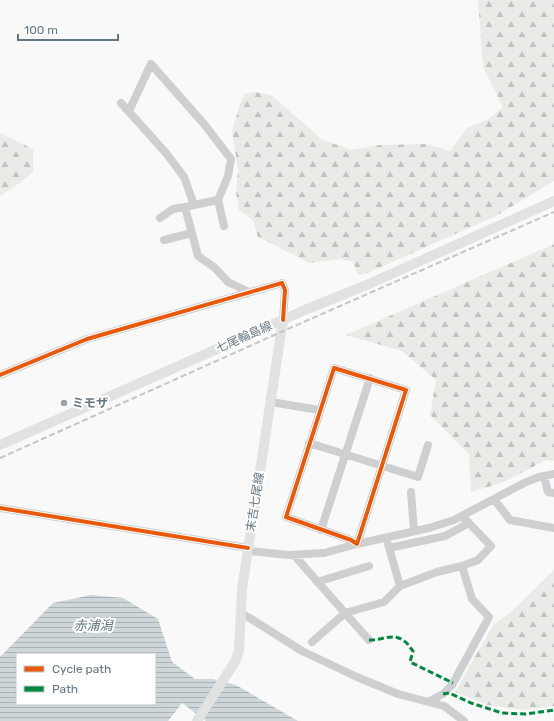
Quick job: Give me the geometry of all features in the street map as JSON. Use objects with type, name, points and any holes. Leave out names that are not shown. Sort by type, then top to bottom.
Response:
[{"type":"main road","name":"七尾輪島線","points":[[0,445],[283,320],[369,284],[554,201]]},
{"type":"main road","name":"末吉七尾線","points":[[197,721],[226,677],[236,660],[239,650],[242,614],[242,589],[283,320]]},
{"type":"street","points":[[129,111],[151,64],[204,124],[231,159],[228,176],[218,200],[224,226]]},
{"type":"street","points":[[121,103],[168,156],[184,177],[194,205]]},
{"type":"street","points":[[160,218],[173,209],[218,200]]},
{"type":"street","points":[[185,207],[198,256],[215,268],[228,282],[249,292]]},
{"type":"street","points":[[164,240],[192,233]]},
{"type":"street","points":[[0,376],[87,339],[282,283],[285,290],[283,320]]},
{"type":"street","points":[[334,368],[406,390],[357,544],[351,540],[286,518],[319,410],[334,368]]},
{"type":"street","points":[[321,530],[370,378]]},
{"type":"street","points":[[271,402],[319,410]]},
{"type":"street","points":[[309,443],[418,478],[428,445]]},
{"type":"street","points":[[0,508],[248,549],[294,555],[324,553],[429,528],[454,520],[526,482],[554,474]]},
{"type":"street","points":[[544,476],[548,492],[554,493]]},
{"type":"street","points":[[411,492],[414,531]]},
{"type":"street","points":[[494,499],[510,520],[554,528]]},
{"type":"street","points":[[312,642],[345,613],[384,602],[400,586],[437,572],[462,566],[478,560],[490,546],[462,516]]},
{"type":"street","points":[[389,548],[445,536],[469,523]]},
{"type":"street","points":[[387,537],[400,586]]},
{"type":"street","points":[[294,555],[369,640]]},
{"type":"street","points":[[317,582],[369,566]]},
{"type":"street","points":[[430,702],[443,694],[452,685],[488,618],[472,599],[462,566]]},
{"type":"street","points":[[242,614],[248,616],[302,651],[357,677],[398,694],[444,706],[464,721]]},
{"type":"green space","points":[[478,0],[554,0],[554,181],[496,216],[365,274],[358,275],[353,262],[341,259],[310,263],[258,237],[253,220],[239,210],[236,193],[238,170],[232,131],[240,104],[245,94],[255,92],[271,95],[323,140],[352,150],[380,145],[426,144],[450,151],[467,128],[489,119],[503,107],[483,67]]},
{"type":"green space","points":[[0,133],[33,149],[33,172],[0,196]]},
{"type":"green space","points":[[554,244],[554,461],[546,460],[504,482],[471,492],[469,454],[430,415],[436,380],[402,351],[346,335]]},
{"type":"green space","points":[[554,570],[554,706],[520,710],[488,705],[455,692],[493,625],[512,611]]},
{"type":"water","name":"赤浦潟","points":[[91,595],[123,598],[158,619],[172,662],[195,679],[213,679],[236,685],[298,721],[206,721],[182,703],[168,721],[0,721],[0,657],[53,603]]},
{"type":"railway","points":[[0,458],[554,212]]},
{"type":"marked path","points":[[369,640],[391,637],[400,638],[407,643],[413,651],[410,662],[453,683]]},
{"type":"marked path","points":[[443,694],[449,693],[471,703],[502,713],[526,714],[554,710]]},
{"type":"cycle path","points":[[0,375],[87,339],[282,283],[285,290],[283,320]]},
{"type":"cycle path","points":[[334,368],[406,390],[357,544],[351,540],[286,517],[334,368]]},
{"type":"cycle path","points":[[0,508],[248,548]]},
{"type":"place","name":"ミモザ","points":[[64,403]]}]
